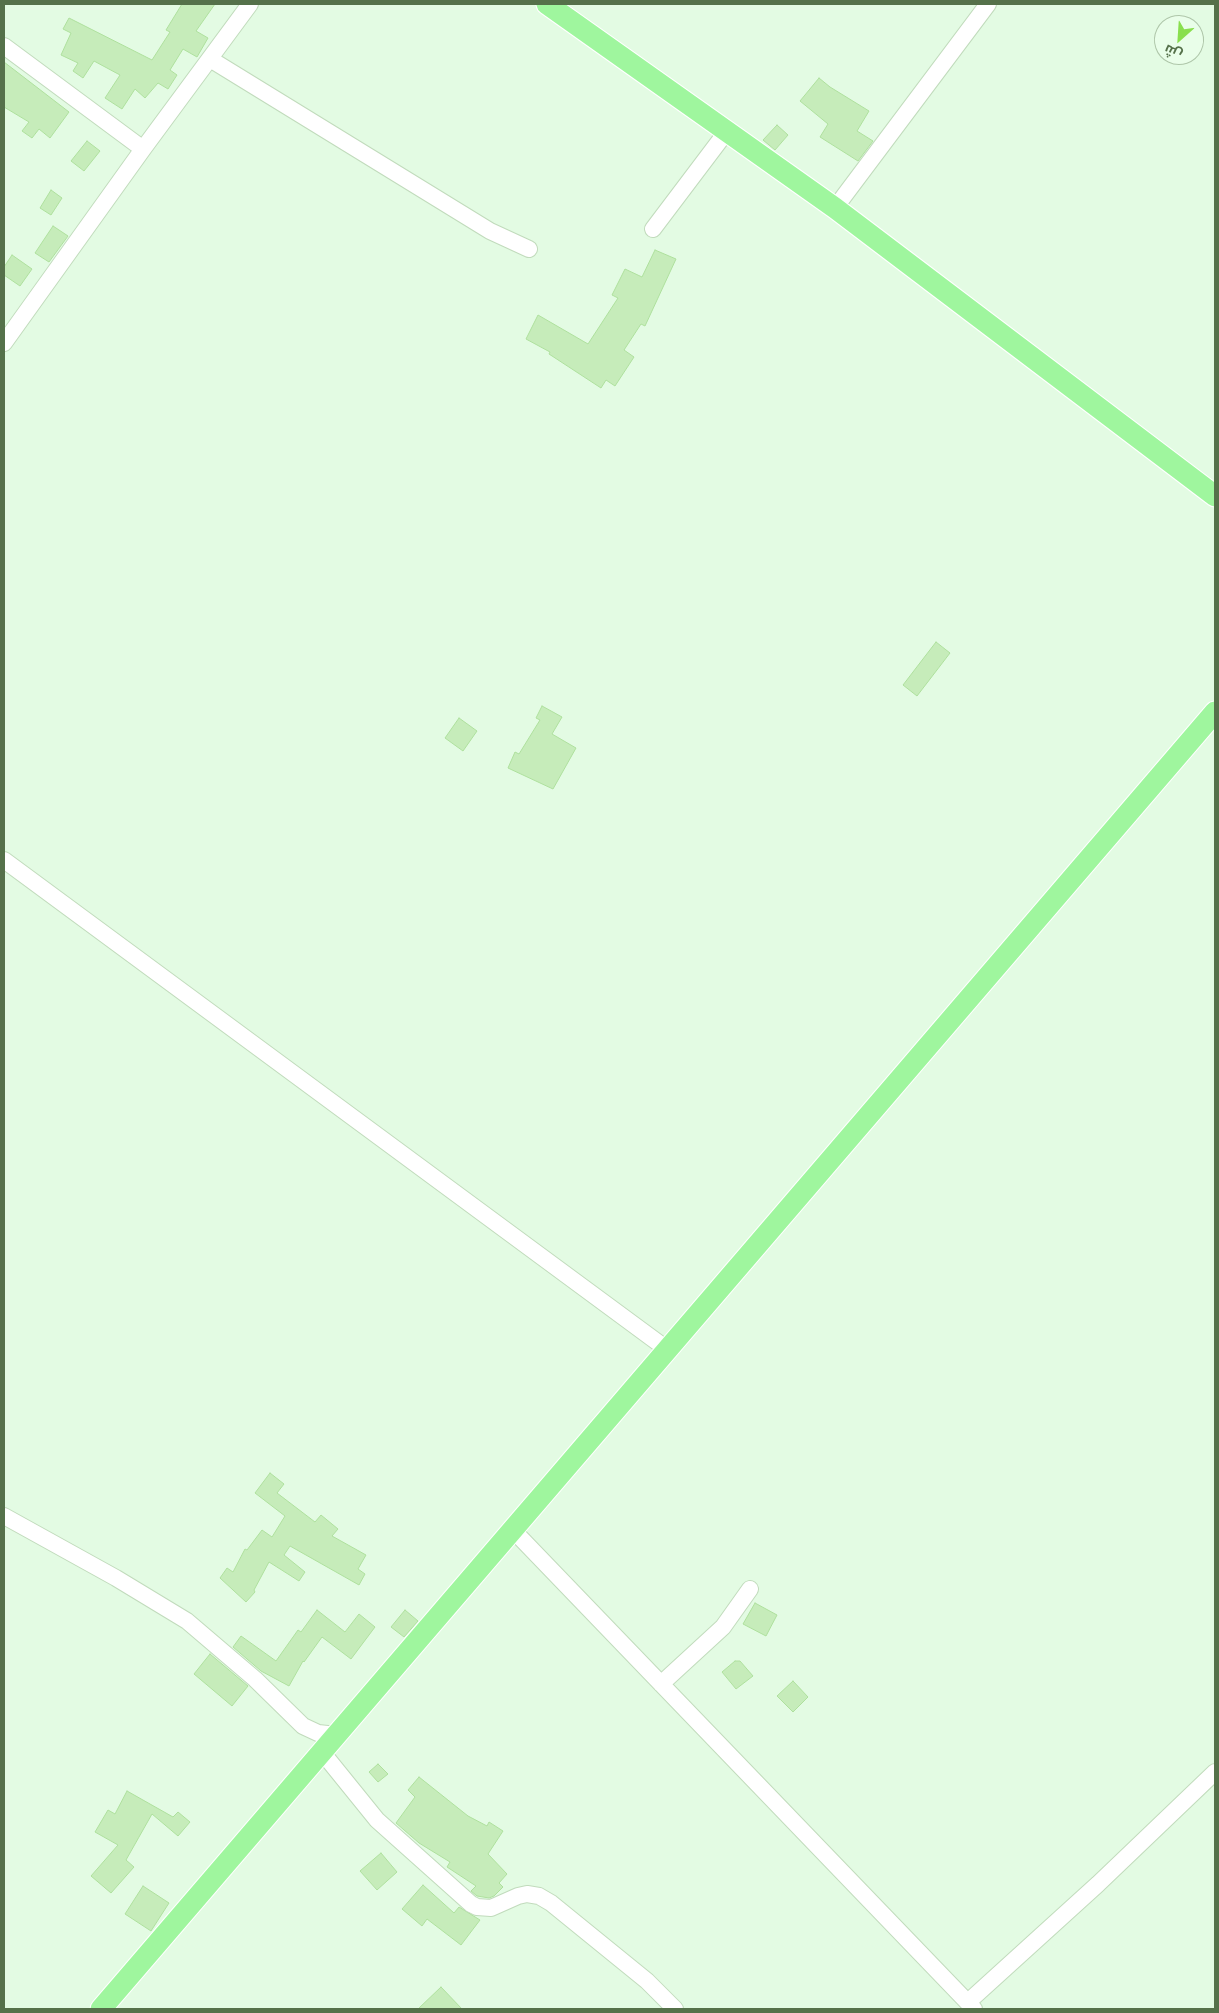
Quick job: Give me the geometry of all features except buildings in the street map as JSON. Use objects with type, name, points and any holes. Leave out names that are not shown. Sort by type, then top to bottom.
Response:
[{"type":"main road","points":[[547,4],[835,208],[1215,496]]},
{"type":"main road","points":[[101,2009],[1215,712]]},
{"type":"street","points":[[4,342],[250,4]]},
{"type":"street","points":[[835,208],[988,4]]},
{"type":"street","points":[[4,46],[143,149]]},
{"type":"street","points":[[210,59],[490,231],[528,249]]},
{"type":"street","points":[[653,229],[727,132]]},
{"type":"street","points":[[4,860],[668,1350]]},
{"type":"street","points":[[4,1516],[116,1578],[187,1622],[256,1679],[303,1726],[318,1733],[336,1735]]},
{"type":"street","points":[[513,1530],[971,2006],[1215,1772]]},
{"type":"street","points":[[660,1684],[723,1627],[750,1589]]},
{"type":"street","points":[[322,1752],[377,1820],[471,1904],[477,1907],[491,1908],[518,1896],[527,1894],[539,1896],[551,1903],[647,1981],[675,2009]]}]
